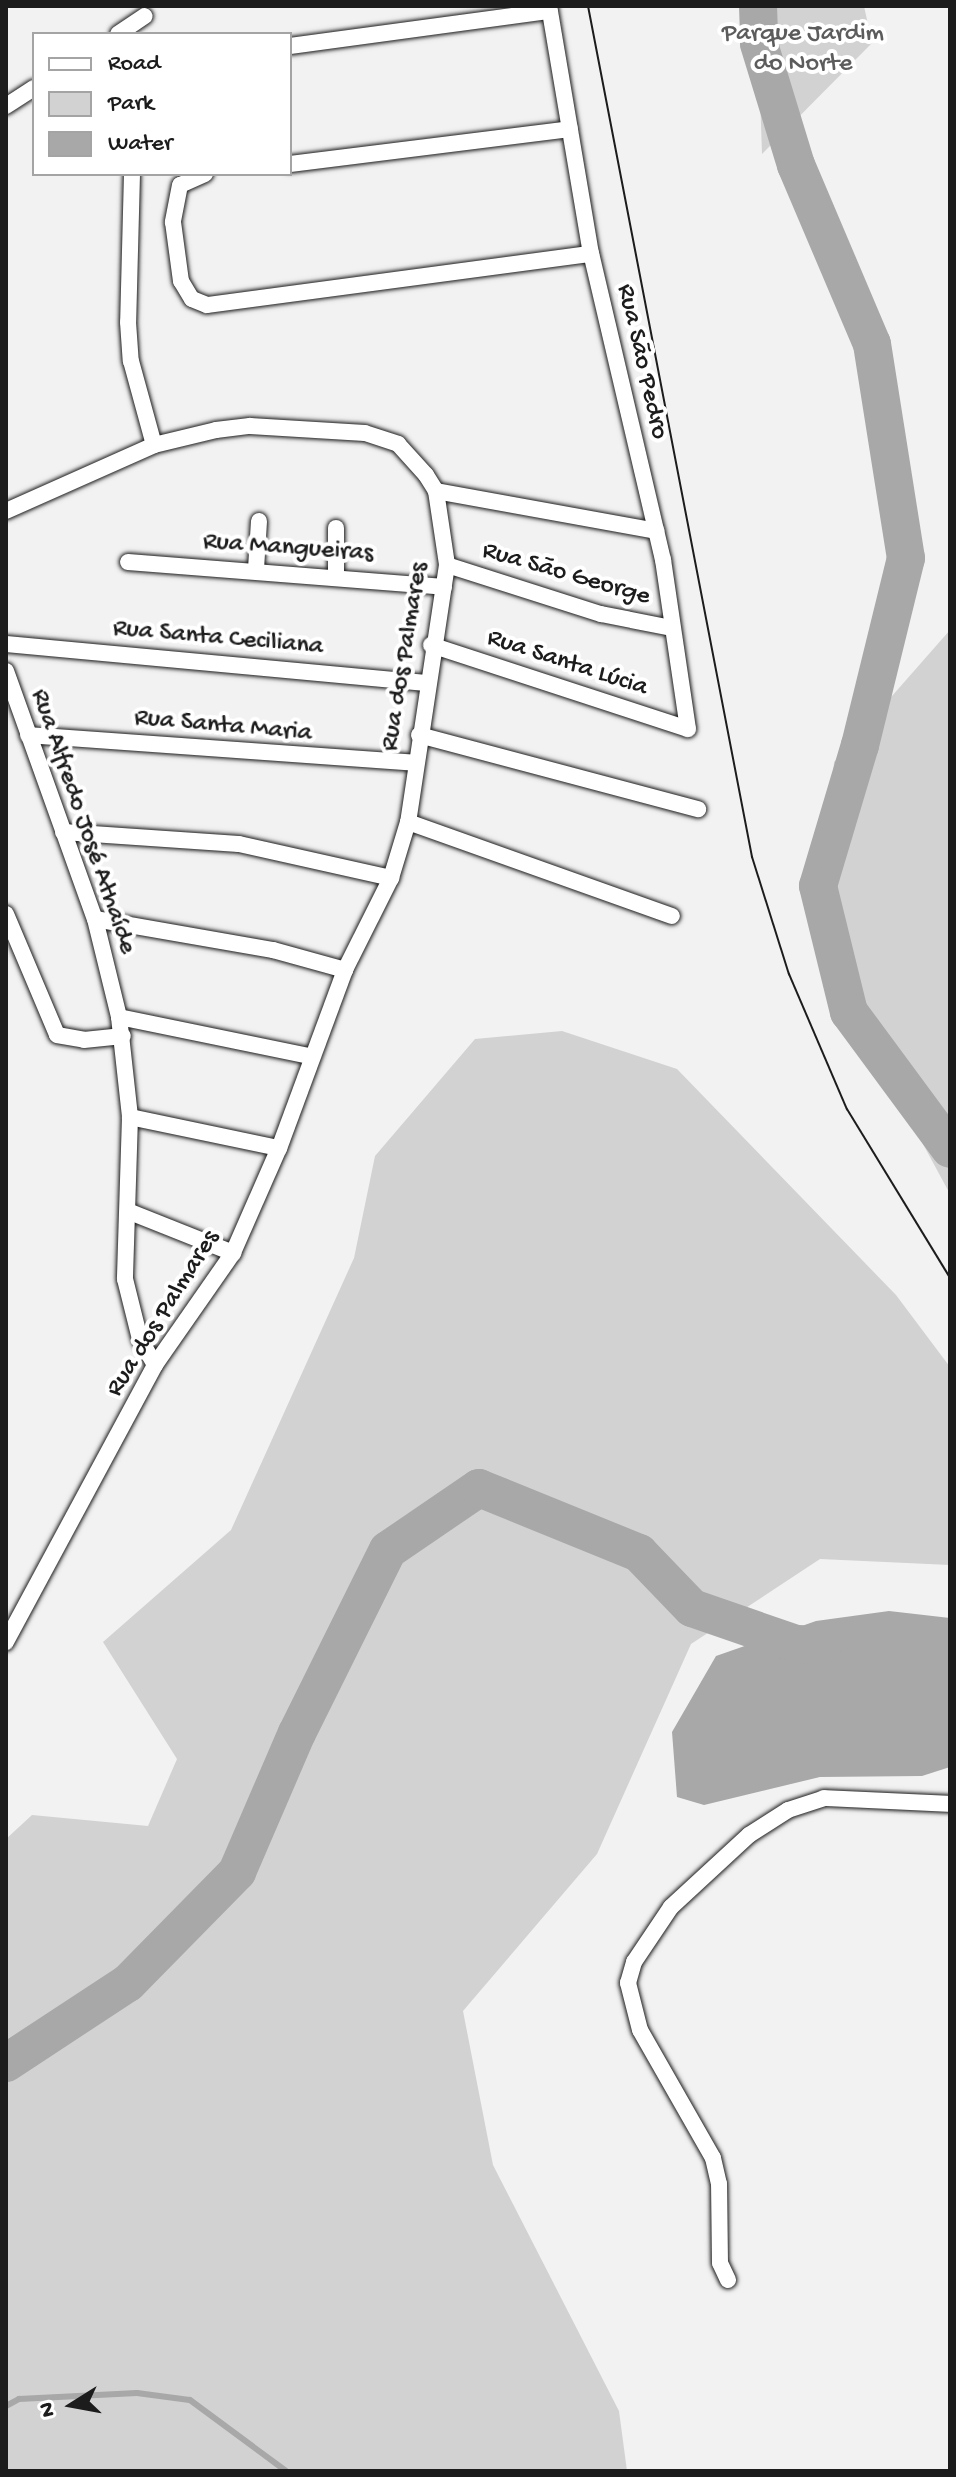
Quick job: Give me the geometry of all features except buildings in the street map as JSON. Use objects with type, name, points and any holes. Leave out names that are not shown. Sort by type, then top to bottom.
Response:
[{"type":"street","points":[[292,46],[549,8]]},
{"type":"street","name":"Rua São Pedro","points":[[549,8],[591,254],[656,531],[688,729]]},
{"type":"street","points":[[120,32],[145,11]]},
{"type":"street","points":[[145,11],[147,32]]},
{"type":"street","points":[[6,106],[32,89]]},
{"type":"street","points":[[292,164],[570,129]]},
{"type":"street","points":[[132,176],[128,322],[131,361],[154,445]]},
{"type":"street","points":[[174,176],[174,238],[181,281],[192,299],[207,305],[591,254]]},
{"type":"street","points":[[176,195],[187,179],[198,176]]},
{"type":"street","name":"Rua dos Palmares","points":[[6,511],[154,445],[250,426],[365,433],[398,444],[413,456],[436,491],[447,565],[431,645],[408,822],[391,878],[345,970],[309,1056],[279,1148],[233,1253],[155,1365],[6,1642]]},
{"type":"street","points":[[436,491],[656,531]]},
{"type":"street","points":[[256,569],[259,521]]},
{"type":"street","points":[[336,528],[336,574]]},
{"type":"street","name":"Rua Mangueiras","points":[[128,562],[336,574],[444,587]]},
{"type":"street","name":"Rua São George","points":[[447,565],[601,614],[672,628]]},
{"type":"street","name":"Rua Santa Ceciliana","points":[[6,644],[426,683]]},
{"type":"street","name":"Rua Santa Lúcia","points":[[431,645],[688,729]]},
{"type":"street","name":"Rua Alfredo José Athaíde","points":[[6,671],[95,919],[119,1017],[130,1117],[130,1212],[125,1279],[135,1324],[155,1365]]},
{"type":"street","name":"Rua Santa Maria","points":[[28,735],[414,763]]},
{"type":"street","points":[[419,735],[698,809]]},
{"type":"street","points":[[408,822],[672,916]]},
{"type":"street","points":[[63,832],[239,844],[391,878]]},
{"type":"street","points":[[6,914],[57,1035],[84,1040],[123,1036]]},
{"type":"street","points":[[95,919],[273,950],[345,970]]},
{"type":"street","points":[[119,1017],[309,1056]]},
{"type":"street","points":[[130,1117],[279,1148]]},
{"type":"street","points":[[130,1212],[233,1253]]},
{"type":"street","points":[[728,2280],[720,2263],[720,2200],[713,2158],[640,2030],[629,1993],[634,1962],[671,1907],[749,1835],[788,1810],[824,1798],[950,1804]]},
{"type":"green space","name":"Parque Jardim do Norte","points":[[757,6],[864,6],[872,43],[762,154]]},
{"type":"green space","points":[[950,630],[950,1194],[823,959],[834,762]]},
{"type":"green space","points":[[562,1031],[677,1069],[896,1295],[950,1367],[950,1565],[820,1559],[691,1644],[597,1854],[463,2011],[493,2165],[619,2411],[627,2471],[6,2471],[6,1839],[32,1815],[148,1826],[177,1759],[103,1642],[231,1530],[354,1258],[375,1156],[475,1039]]},
{"type":"water","points":[[889,1611],[950,1618],[950,1767],[922,1776],[820,1777],[704,1805],[677,1797],[672,1732],[716,1656],[816,1621]]},
{"type":"waterway","points":[[758,6],[759,44],[796,165],[872,344],[906,558],[860,745],[818,886],[849,1012],[950,1149]]},
{"type":"waterway","points":[[6,2063],[128,1983],[237,1872],[297,1733],[388,1550],[479,1488],[639,1553],[692,1608],[796,1644],[823,1645]]},
{"type":"waterway","points":[[6,2406],[19,2399],[137,2393],[190,2400],[286,2471]]},
{"type":"tram line","points":[[588,6],[752,857],[789,974],[847,1109],[950,1278]]}]
